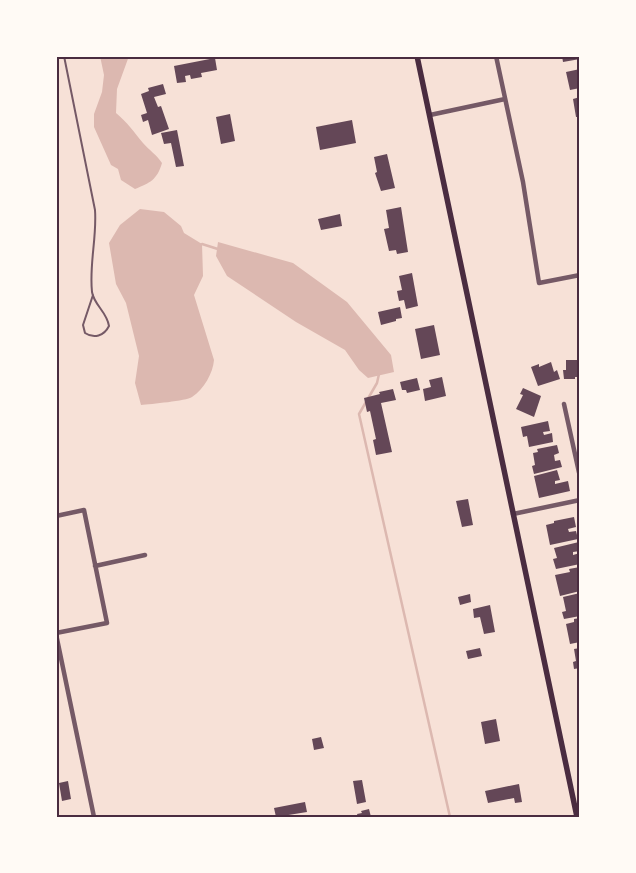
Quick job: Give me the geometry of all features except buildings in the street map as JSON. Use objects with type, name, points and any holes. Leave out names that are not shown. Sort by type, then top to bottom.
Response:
[{"type":"main road","points":[[417,56],[577,817]]},
{"type":"street","points":[[496,56],[527,207],[539,283],[580,274]]},
{"type":"street","points":[[430,115],[505,99]]},
{"type":"street","points":[[564,404],[580,477]]},
{"type":"street","points":[[513,514],[580,500]]},
{"type":"street","points":[[56,516],[84,510],[107,623],[56,634],[94,817]]},
{"type":"street","points":[[95,566],[145,555]]},
{"type":"lane","points":[[64,56],[95,210],[96,229],[91,268],[93,295],[83,329],[89,335],[98,336],[107,331],[109,326],[108,320],[93,295]]},
{"type":"shaded area","points":[[100,56],[129,56],[117,89],[116,113],[162,163],[158,173],[152,180],[135,189],[121,180],[118,169],[111,165],[94,127],[94,114],[102,92],[104,75]]},
{"type":"shaded area","points":[[140,209],[164,212],[181,226],[184,233],[202,244],[203,276],[194,295],[214,360],[207,380],[192,397],[141,405],[135,383],[139,356],[126,303],[116,284],[109,243],[120,225]]},
{"type":"shaded area","points":[[218,242],[293,263],[347,302],[391,355],[394,372],[368,378],[359,370],[345,350],[296,322],[227,276],[216,256]]},
{"type":"waterway","points":[[200,245],[221,250]]},
{"type":"waterway","points":[[379,374],[377,383],[359,414],[450,817]]}]
